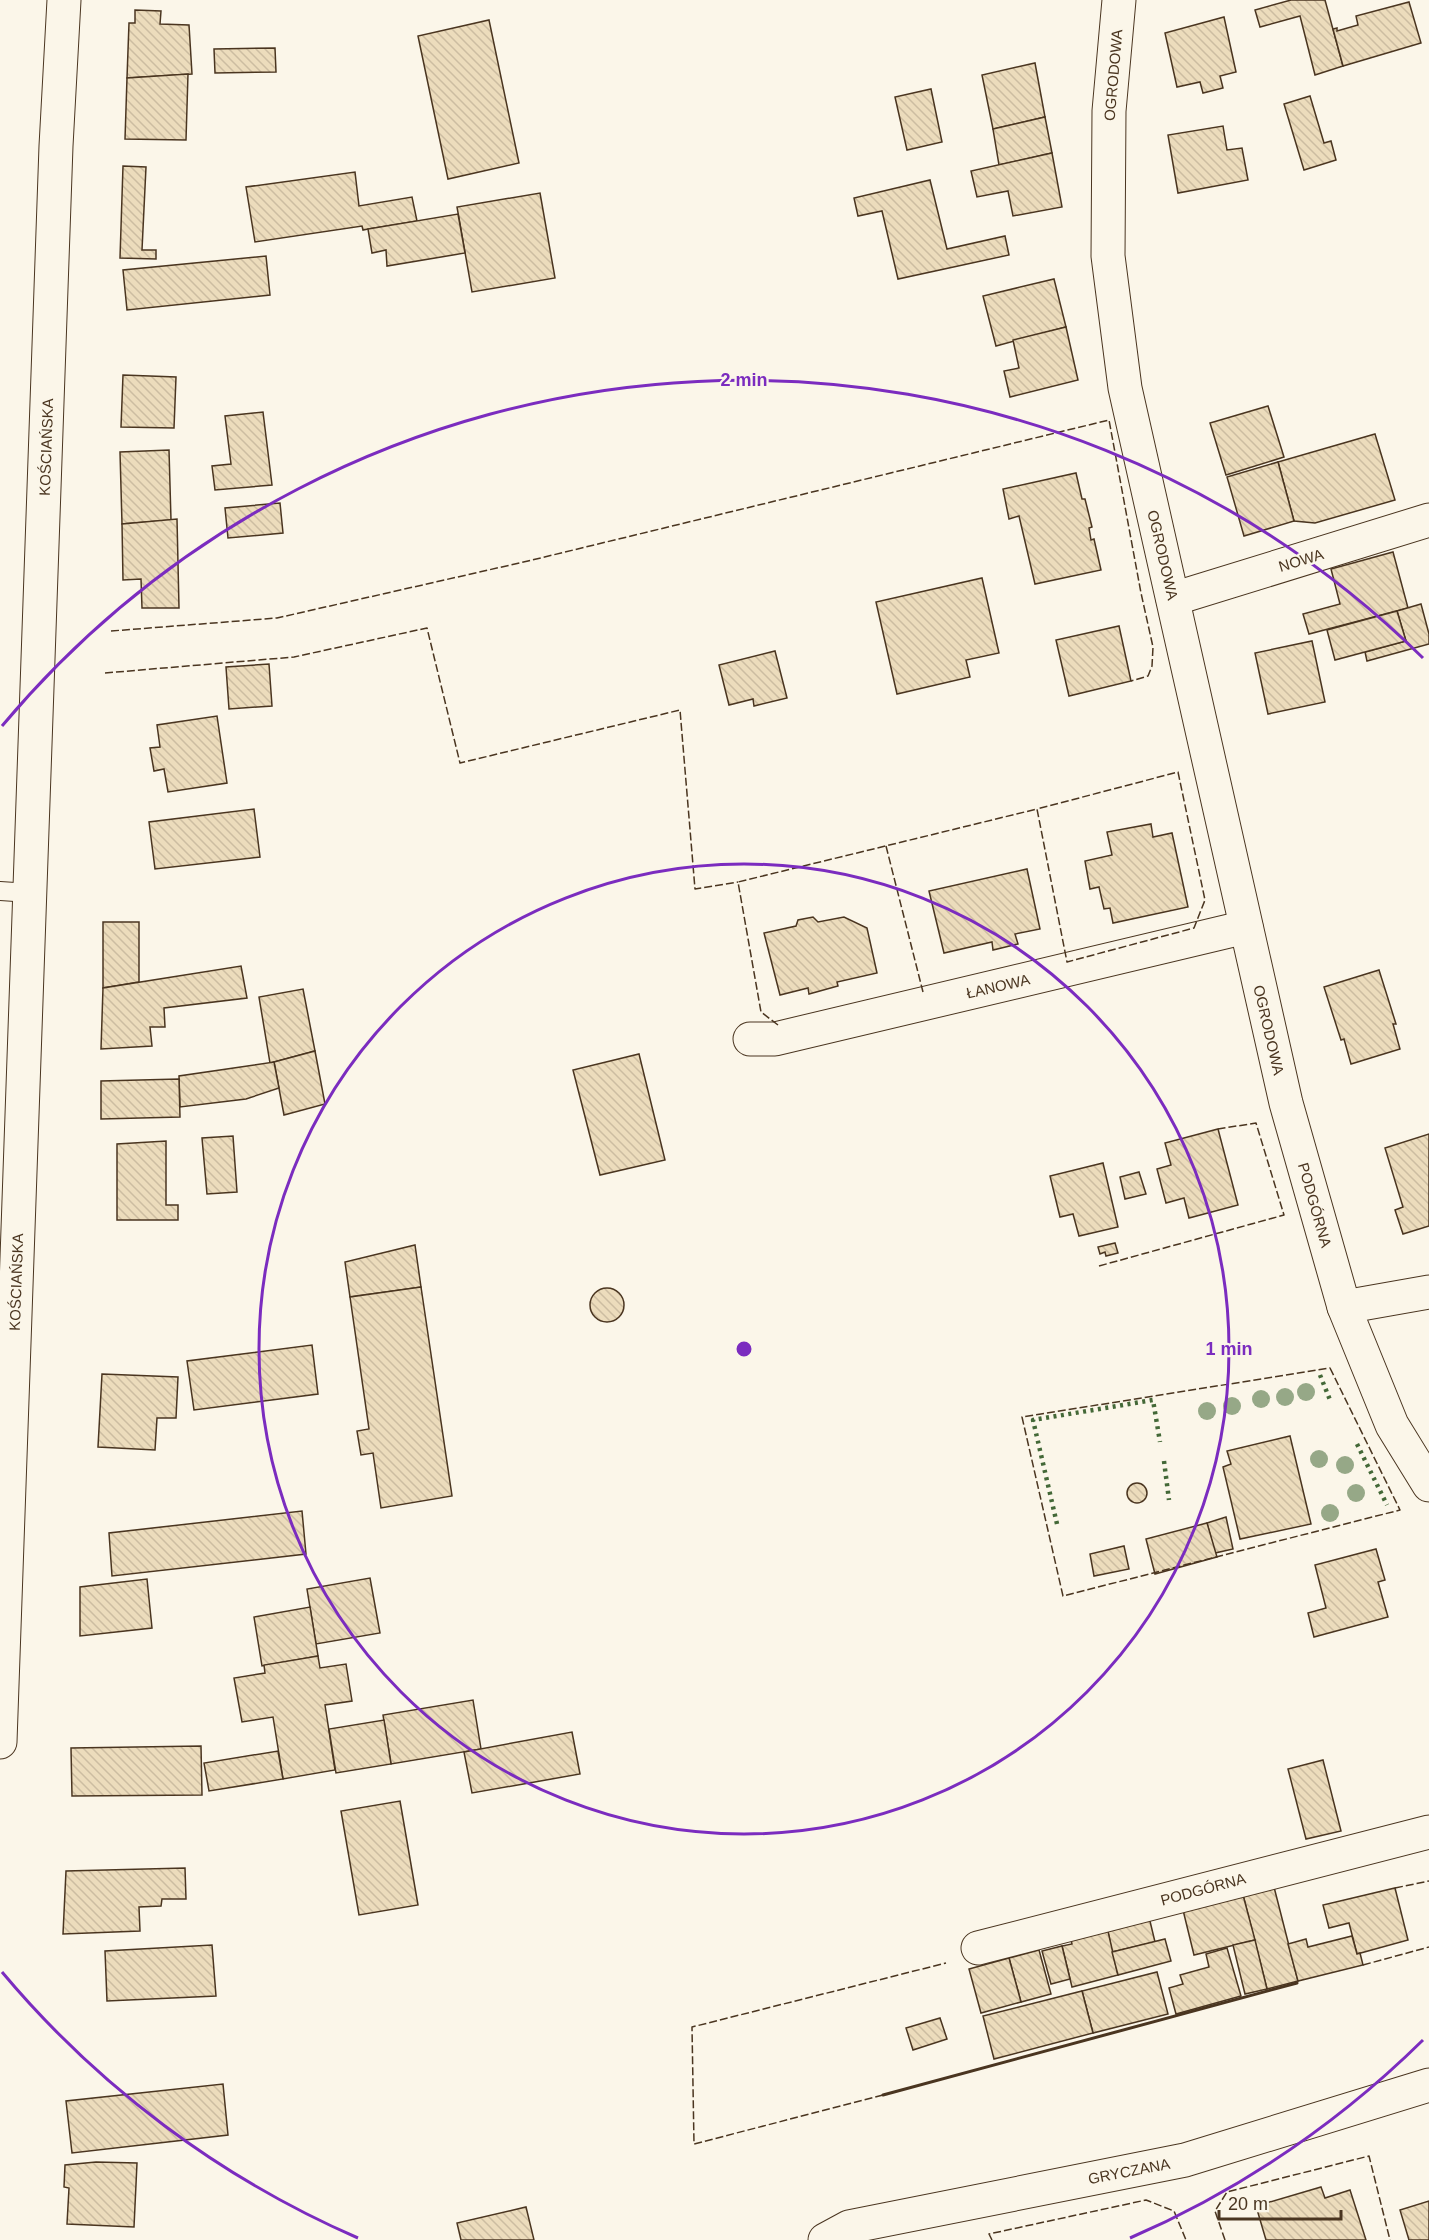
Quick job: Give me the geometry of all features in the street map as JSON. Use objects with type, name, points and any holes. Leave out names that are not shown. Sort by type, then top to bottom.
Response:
[{"type":"street","name":"KOŚCIAŃSKA","points":[[0,1742],[15,892],[64,0]]},
{"type":"street","name":"OGRODOWA","points":[[1119,0],[1109,111],[1108,256],[1125,388],[1286,1103]]},
{"type":"street","name":"NOWA","points":[[1173,599],[1429,520]]},
{"type":"street","name":"ŁANOWA","points":[[750,1039],[775,1039],[1246,927]]},
{"type":"street","name":"PODGÓRNA","points":[[1286,1103],[1344,1307],[1392,1425],[1429,1485]]},
{"type":"street","points":[[1344,1307],[1429,1292]]},
{"type":"street","name":"PODGÓRNA","points":[[978,1948],[1429,1832]]},
{"type":"street","name":"GRYCZANA","points":[[825,2240],[849,2227],[1185,2160],[1429,2085]]},
{"type":"building","points":[[1291,0],[1325,0],[1343,66],[1315,75],[1300,16],[1260,27],[1255,10]]},
{"type":"building","points":[[1409,2],[1421,43],[1343,66],[1333,29],[1337,28],[1337,31],[1358,25],[1356,16]]},
{"type":"building","points":[[135,10],[161,11],[160,24],[189,25],[192,74],[127,78],[129,23],[135,23]]},
{"type":"building","points":[[1224,17],[1236,72],[1220,76],[1223,88],[1203,93],[1200,82],[1177,87],[1165,33]]},
{"type":"building","points":[[489,20],[519,163],[448,179],[418,36]]},
{"type":"building","points":[[275,48],[276,72],[215,73],[214,49]]},
{"type":"building","points":[[1035,63],[1045,117],[993,129],[982,75]]},
{"type":"building","points":[[188,74],[186,140],[125,139],[127,78]]},
{"type":"building","points":[[931,89],[942,142],[907,150],[895,97]]},
{"type":"building","points":[[1310,96],[1324,143],[1331,141],[1336,160],[1304,170],[1284,104]]},
{"type":"building","points":[[1045,117],[1052,153],[999,165],[993,129]]},
{"type":"building","points":[[1223,126],[1227,150],[1242,148],[1248,180],[1178,193],[1168,135]]},
{"type":"building","points":[[1052,153],[1062,207],[1013,216],[1008,191],[977,197],[971,171]]},
{"type":"building","points":[[123,166],[146,167],[142,250],[156,250],[156,259],[120,258]]},
{"type":"building","points":[[355,172],[359,206],[412,197],[417,221],[363,230],[362,226],[255,242],[246,187]]},
{"type":"building","points":[[930,180],[947,249],[1005,236],[1009,255],[898,279],[882,211],[858,216],[854,198]]},
{"type":"building","points":[[540,193],[555,278],[472,292],[457,207]]},
{"type":"building","points":[[458,214],[465,253],[387,266],[386,250],[372,253],[368,229]]},
{"type":"building","points":[[266,256],[270,295],[127,310],[123,270]]},
{"type":"building","points":[[1054,279],[1066,327],[996,346],[983,296]]},
{"type":"building","points":[[1066,327],[1078,380],[1010,397],[1004,371],[1019,368],[1013,340]]},
{"type":"building","points":[[123,375],[176,377],[174,428],[121,427]]},
{"type":"building","points":[[1268,406],[1284,457],[1226,475],[1210,423]]},
{"type":"building","points":[[263,412],[272,485],[215,490],[212,466],[231,464],[225,416]]},
{"type":"building","points":[[1375,434],[1395,500],[1315,523],[1294,521],[1278,462]]},
{"type":"building","points":[[169,450],[171,520],[122,524],[120,452]]},
{"type":"building","points":[[1278,462],[1294,521],[1244,536],[1227,477]]},
{"type":"building","points":[[1076,473],[1082,499],[1085,499],[1092,527],[1089,528],[1091,540],[1094,539],[1101,570],[1035,584],[1019,516],[1009,519],[1003,489]]},
{"type":"building","points":[[280,503],[283,533],[228,538],[225,508]]},
{"type":"building","points":[[177,519],[179,608],[142,608],[141,579],[123,580],[122,524]]},
{"type":"building","points":[[1393,552],[1408,608],[1309,634],[1303,614],[1340,604],[1331,569]]},
{"type":"building","points":[[982,578],[999,653],[966,660],[970,677],[897,694],[876,602]]},
{"type":"building","points":[[1421,604],[1429,634],[1429,644],[1367,661],[1365,652],[1406,641],[1397,611]]},
{"type":"building","points":[[1397,611],[1406,641],[1335,660],[1327,630]]},
{"type":"building","points":[[1119,626],[1131,681],[1069,696],[1056,640]]},
{"type":"building","points":[[1312,641],[1325,702],[1268,714],[1255,653]]},
{"type":"building","points":[[775,651],[787,698],[754,706],[753,699],[729,705],[719,665]]},
{"type":"building","points":[[269,664],[272,706],[229,709],[226,667]]},
{"type":"building","points":[[217,716],[227,783],[168,792],[164,769],[154,771],[150,748],[160,747],[157,725]]},
{"type":"building","points":[[254,809],[260,857],[155,869],[149,822]]},
{"type":"building","points":[[1151,824],[1153,837],[1172,833],[1188,907],[1113,923],[1110,908],[1104,909],[1099,887],[1090,889],[1085,861],[1112,855],[1107,832]]},
{"type":"building","points":[[1027,869],[1040,929],[1015,934],[1018,944],[993,950],[992,942],[944,953],[929,891]]},
{"type":"building","points":[[813,917],[818,922],[844,917],[867,928],[877,973],[837,982],[838,986],[809,994],[808,988],[780,995],[764,933],[796,926],[798,920]]},
{"type":"building","points":[[103,922],[139,922],[139,982],[103,988]]},
{"type":"building","points":[[241,966],[247,998],[164,1008],[165,1027],[150,1027],[152,1046],[101,1049],[103,988]]},
{"type":"building","points":[[1379,970],[1396,1024],[1393,1024],[1400,1049],[1351,1064],[1324,987]]},
{"type":"building","points":[[303,989],[315,1051],[270,1063],[259,997]]},
{"type":"building","points":[[315,1051],[325,1104],[284,1115],[274,1062]]},
{"type":"building","points":[[639,1054],[665,1160],[600,1175],[573,1070]]},
{"type":"building","points":[[274,1062],[279,1088],[246,1099],[180,1107],[179,1076]]},
{"type":"building","points":[[179,1079],[180,1117],[101,1119],[101,1081]]},
{"type":"building","points":[[1218,1129],[1238,1205],[1189,1218],[1184,1198],[1166,1203],[1157,1169],[1171,1165],[1165,1143]]},
{"type":"building","points":[[1429,1134],[1429,1226],[1403,1234],[1395,1210],[1403,1207],[1385,1148]]},
{"type":"building","points":[[233,1136],[237,1192],[207,1194],[202,1138]]},
{"type":"building","points":[[166,1141],[166,1205],[178,1205],[178,1220],[117,1220],[117,1144]]},
{"type":"building","points":[[1103,1163],[1118,1227],[1079,1236],[1073,1214],[1060,1217],[1050,1176]]},
{"type":"building","points":[[1139,1172],[1146,1194],[1125,1199],[1120,1177]]},
{"type":"building","points":[[1115,1243],[1118,1253],[1106,1256],[1105,1252],[1100,1254],[1098,1247]]},
{"type":"building","points":[[415,1245],[421,1287],[350,1297],[345,1262]]},
{"type":"building","points":[[421,1287],[452,1496],[381,1508],[373,1453],[361,1455],[357,1431],[369,1429],[350,1297]]},
{"type":"building","points":[[607,1288],[619,1293],[624,1305],[619,1317],[607,1322],[595,1317],[590,1305],[595,1293]]},
{"type":"building","points":[[312,1345],[318,1394],[194,1410],[187,1361]]},
{"type":"building","points":[[102,1374],[178,1377],[176,1418],[157,1418],[155,1450],[98,1447]]},
{"type":"building","points":[[1290,1436],[1311,1524],[1240,1539],[1223,1467],[1231,1464],[1227,1451]]},
{"type":"building","points":[[1137,1483],[1144,1486],[1147,1493],[1144,1500],[1137,1503],[1130,1500],[1127,1493],[1130,1486]]},
{"type":"building","points":[[302,1511],[306,1554],[112,1576],[109,1533]]},
{"type":"building","points":[[1226,1517],[1233,1549],[1215,1553],[1207,1523]]},
{"type":"building","points":[[1207,1523],[1217,1557],[1155,1574],[1146,1539]]},
{"type":"building","points":[[1124,1546],[1129,1569],[1094,1576],[1090,1554]]},
{"type":"building","points":[[1376,1549],[1385,1580],[1378,1582],[1388,1617],[1314,1637],[1308,1613],[1326,1608],[1315,1565]]},
{"type":"building","points":[[370,1578],[380,1633],[316,1644],[307,1589]]},
{"type":"building","points":[[147,1579],[152,1628],[80,1636],[80,1587]]},
{"type":"building","points":[[310,1607],[318,1656],[262,1666],[254,1617]]},
{"type":"building","points":[[318,1656],[320,1668],[346,1664],[352,1701],[325,1705],[335,1770],[283,1779],[273,1717],[242,1722],[234,1678],[265,1673],[264,1665]]},
{"type":"building","points":[[473,1700],[481,1749],[391,1764],[383,1715]]},
{"type":"building","points":[[384,1720],[391,1764],[336,1773],[329,1729]]},
{"type":"building","points":[[572,1732],[580,1774],[472,1793],[464,1752]]},
{"type":"building","points":[[201,1746],[202,1795],[72,1796],[71,1748]]},
{"type":"building","points":[[278,1751],[283,1779],[209,1791],[204,1763]]},
{"type":"building","points":[[1323,1760],[1341,1831],[1306,1839],[1288,1769]]},
{"type":"building","points":[[400,1801],[418,1905],[359,1915],[341,1811]]},
{"type":"building","points":[[185,1868],[186,1899],[162,1899],[161,1906],[139,1907],[140,1931],[63,1934],[66,1871]]},
{"type":"building","points":[[1274,1887],[1298,1981],[1267,1989],[1243,1895]]},
{"type":"building","points":[[1395,1888],[1408,1940],[1357,1954],[1349,1923],[1329,1928],[1323,1905]]},
{"type":"building","points":[[1243,1895],[1255,1940],[1194,1955],[1183,1910]]},
{"type":"building","points":[[1149,1917],[1155,1942],[1112,1952],[1107,1927]]},
{"type":"building","points":[[1107,1927],[1118,1975],[1072,1987],[1062,1946],[1072,1944],[1070,1936]]},
{"type":"building","points":[[1352,1936],[1363,1965],[1298,1981],[1288,1944],[1306,1939],[1308,1947]]},
{"type":"building","points":[[1165,1939],[1171,1961],[1118,1975],[1112,1952]]},
{"type":"building","points":[[1255,1940],[1267,1989],[1245,1994],[1233,1945]]},
{"type":"building","points":[[212,1945],[216,1996],[107,2001],[105,1951]]},
{"type":"building","points":[[1062,1946],[1070,1979],[1051,1984],[1042,1951]]},
{"type":"building","points":[[1227,1948],[1241,1996],[1176,2014],[1169,1988],[1183,1984],[1180,1975],[1209,1967],[1206,1954]]},
{"type":"building","points":[[1039,1950],[1051,1994],[1021,2002],[1009,1958]]},
{"type":"building","points":[[1009,1958],[1021,2002],[981,2013],[969,1969]]},
{"type":"building","points":[[1157,1972],[1168,2014],[1093,2033],[1082,1991]]},
{"type":"building","points":[[1082,1991],[1093,2033],[994,2059],[983,2016]]},
{"type":"building","points":[[940,2018],[947,2039],[913,2050],[906,2028]]},
{"type":"building","points":[[223,2084],[228,2135],[72,2153],[66,2101]]},
{"type":"building","points":[[96,2162],[137,2163],[134,2227],[67,2224],[69,2188],[64,2187],[65,2165]]},
{"type":"building","points":[[1321,2187],[1325,2198],[1350,2190],[1366,2240],[1266,2240],[1256,2206]]},
{"type":"building","points":[[1429,2201],[1429,2240],[1409,2240],[1400,2210]]},
{"type":"building","points":[[526,2207],[534,2240],[461,2240],[457,2223]]},
{"type":"hedge","points":[[1320,1375],[1330,1400]]},
{"type":"hedge","points":[[1057,1524],[1033,1420],[1153,1400],[1160,1442]]},
{"type":"hedge","points":[[1357,1444],[1387,1505]]},
{"type":"hedge","points":[[1164,1461],[1169,1500]]},
{"type":"fence","points":[[111,631],[277,618],[528,561],[1109,420],[1153,647],[1152,666],[1148,676],[1131,681]]},
{"type":"fence","points":[[105,673],[294,657],[427,628],[460,763],[680,710],[695,889],[738,882]]},
{"type":"fence","points":[[1178,772],[1205,900],[1194,928],[1067,962],[1037,809],[1178,772]]},
{"type":"fence","points":[[778,1025],[761,1012],[738,882],[1037,809]]},
{"type":"fence","points":[[886,846],[923,992]]},
{"type":"fence","points":[[1099,1266],[1284,1215],[1256,1123],[1218,1129]]},
{"type":"fence","points":[[1330,1368],[1400,1510],[1063,1596],[1022,1417],[1330,1368]]},
{"type":"fence","points":[[1395,1888],[1429,1881]]},
{"type":"fence","points":[[1363,1965],[1429,1947]]},
{"type":"fence","points":[[883,2095],[694,2144],[692,2027],[946,1963]]},
{"type":"fence","points":[[1225,2240],[1215,2211],[1227,2192],[1369,2156],[1390,2240]]},
{"type":"fence","points":[[992,2240],[989,2234],[1146,2200],[1174,2211],[1186,2240]]},
{"type":"wall","points":[[883,2095],[1297,1983]]}]
